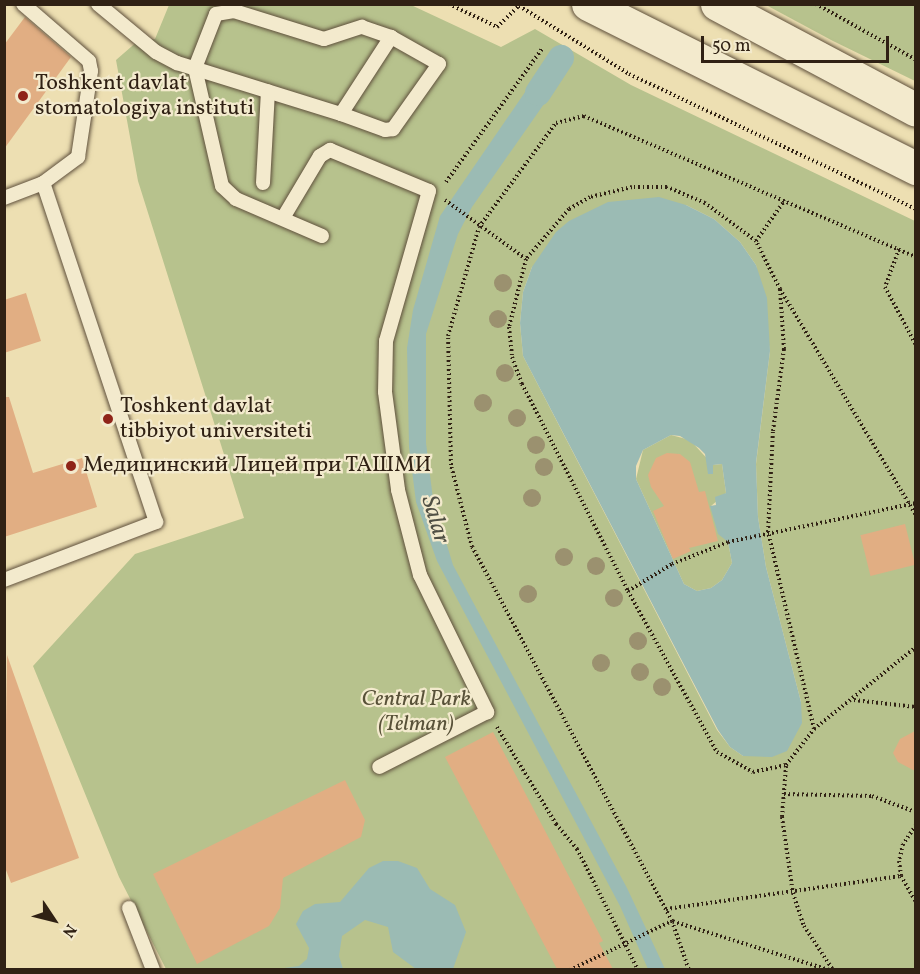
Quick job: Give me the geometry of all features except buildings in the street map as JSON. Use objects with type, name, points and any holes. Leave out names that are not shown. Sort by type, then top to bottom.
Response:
[{"type":"street","points":[[588,4],[654,40],[915,168]]},
{"type":"street","points":[[717,4],[915,110]]},
{"type":"lane","points":[[4,198],[43,183],[78,157],[91,71],[89,61],[23,4]]},
{"type":"lane","points":[[41,18],[48,4]]},
{"type":"lane","points":[[98,4],[156,52],[195,68],[386,130],[393,129],[438,69],[436,59],[391,37],[356,27],[333,39],[324,39],[225,10],[213,20],[195,68],[222,186],[236,199],[322,236]]},
{"type":"lane","points":[[340,114],[391,37]]},
{"type":"lane","points":[[263,183],[268,91]]},
{"type":"lane","points":[[283,218],[320,156],[330,150],[429,191],[386,341],[385,392],[398,490],[420,575],[487,712],[379,767]]},
{"type":"lane","points":[[4,580],[156,522],[43,183]]},
{"type":"lane","points":[[129,908],[153,969]]},
{"type":"path","points":[[449,4],[497,27],[519,6],[629,74],[915,210]]},
{"type":"path","points":[[816,4],[915,60]]},
{"type":"path","points":[[443,186],[542,49]]},
{"type":"path","points":[[689,969],[666,909],[472,547],[451,465],[448,336],[479,227],[556,123],[584,116],[915,256]]},
{"type":"path","points":[[786,765],[753,772],[717,752],[628,591],[512,357],[509,327],[526,259],[569,209],[590,197],[632,187],[667,187],[705,203],[756,241],[780,289],[915,515]]},
{"type":"path","points":[[441,198],[526,259]]},
{"type":"path","points":[[756,241],[785,200]]},
{"type":"path","points":[[899,249],[885,287],[915,345]]},
{"type":"path","points":[[780,289],[784,350],[773,431],[768,532],[814,729]]},
{"type":"path","points":[[628,591],[672,564],[728,542],[915,503]]},
{"type":"path","points":[[831,969],[804,926],[793,893],[782,817],[786,765],[814,729],[854,700],[915,647]]},
{"type":"path","points":[[854,700],[915,707]]},
{"type":"path","points":[[487,712],[556,824],[577,849],[623,944],[638,969]]},
{"type":"path","points":[[784,795],[872,796],[915,812]]},
{"type":"path","points":[[915,825],[903,844],[901,876],[915,902]]},
{"type":"path","points":[[666,909],[793,893],[901,876]]},
{"type":"path","points":[[570,969],[672,921],[831,969]]},
{"type":"green space","name":"Central Park (Telman)","points":[[169,5],[411,5],[501,47],[535,29],[631,85],[915,221],[915,969],[166,969],[119,877],[33,666],[135,554],[244,518],[138,181],[116,60],[139,40],[155,39]],"holes":[[[686,205],[714,219],[740,242],[756,265],[770,351],[756,464],[758,517],[766,567],[801,702],[743,756],[730,747],[717,730],[523,356],[520,323],[523,292],[532,267]]]},
{"type":"green space","points":[[766,5],[915,5],[915,81],[833,41]]},
{"type":"green space","points":[[671,435],[690,440],[713,465],[722,464],[726,493],[711,506],[728,542],[732,563],[722,580],[711,588],[697,591],[684,584],[636,479],[643,450]]},
{"type":"water","name":"Salar","points":[[545,63],[567,71],[472,207],[458,234],[426,334],[426,443],[433,499],[453,565],[627,888],[665,969],[648,969],[620,906],[437,561],[416,502],[409,447],[407,348],[413,310],[440,216]]},
{"type":"water","points":[[659,197],[686,205],[714,219],[740,242],[756,265],[767,298],[770,351],[756,463],[758,517],[766,567],[801,702],[802,723],[787,751],[772,757],[743,756],[730,747],[718,730],[523,356],[520,323],[523,292],[532,267],[556,232],[569,221],[608,202]],"holes":[[[671,435],[680,436],[705,454],[708,474],[713,474],[713,465],[722,464],[726,493],[715,497],[716,505],[710,506],[718,534],[728,542],[732,563],[722,580],[711,588],[697,591],[684,584],[636,479],[636,466],[643,450]]]},
{"type":"water","points":[[383,861],[398,861],[417,868],[430,889],[455,905],[466,932],[453,969],[416,969],[393,952],[388,927],[365,920],[342,936],[339,956],[343,969],[277,969],[299,966],[307,959],[309,948],[296,924],[303,911],[315,904],[340,902],[369,868]]},
{"type":"waterway","name":"Salar","points":[[538,93],[561,58]]},
{"type":"place","name":"Toshkent davlat stomatologiya instituti","points":[[23,96]]},
{"type":"place","name":"Toshkent davlat tibbiyot universiteti","points":[[108,419]]},
{"type":"place","name":"Медицинский Лицей при ТАШМИ","points":[[71,466]]}]
